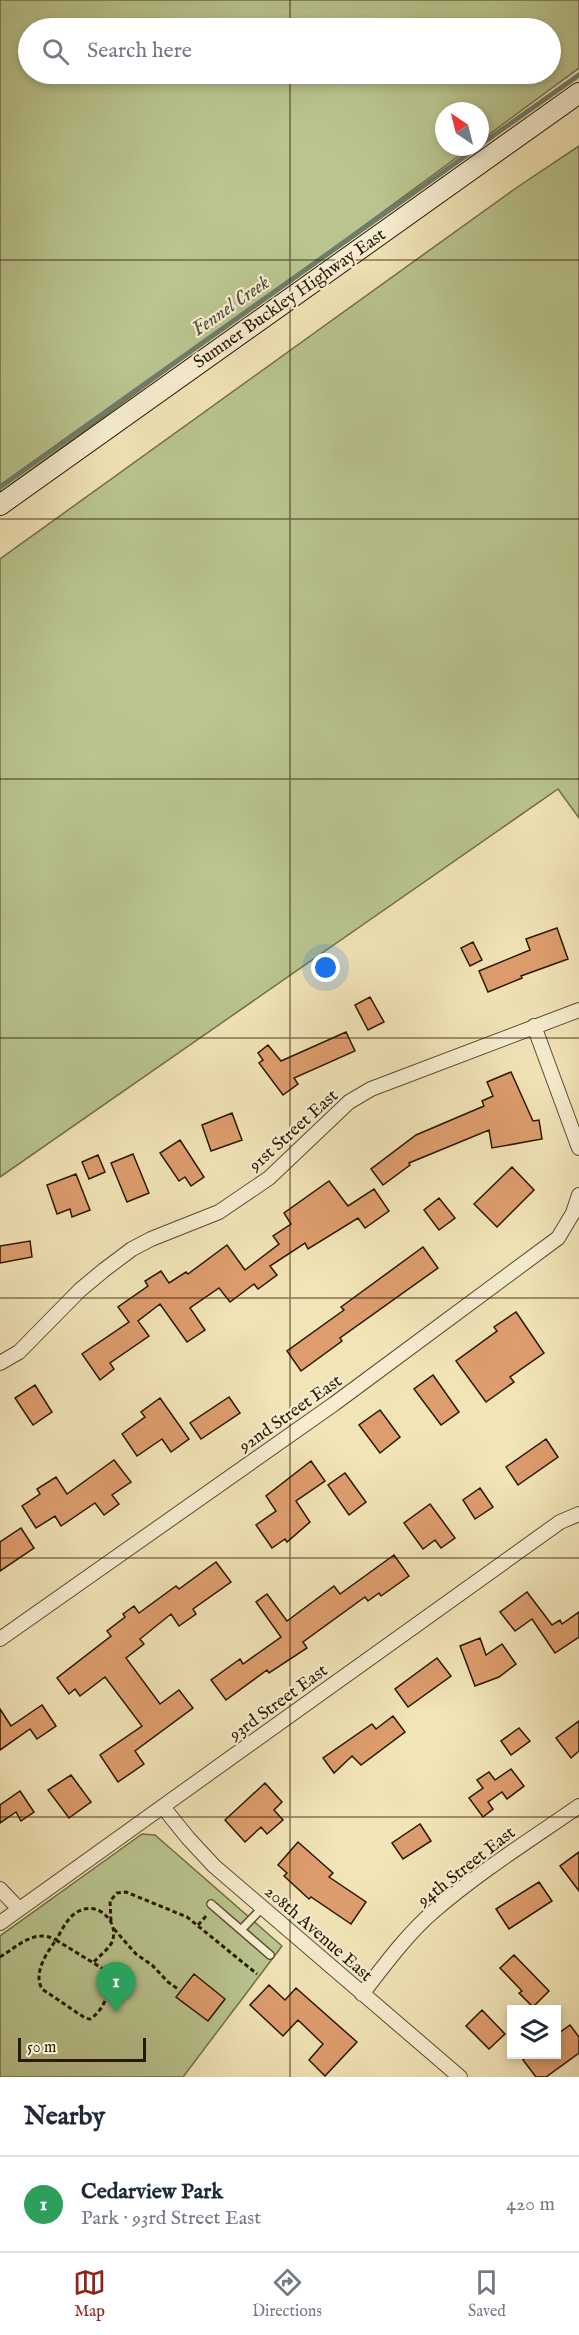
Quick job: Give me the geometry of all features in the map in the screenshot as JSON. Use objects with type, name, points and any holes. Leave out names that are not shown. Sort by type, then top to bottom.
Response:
[{"type":"street","name":"Sumner Buckley Highway East","points":[[0,505],[579,93]]},
{"type":"street","name":"91st Street East","points":[[0,1363],[19,1352],[80,1290],[132,1249],[219,1212],[269,1178],[349,1102],[371,1089],[579,1010]]},
{"type":"street","points":[[534,1026],[579,1148]]},
{"type":"street","name":"92nd Street East","points":[[0,1639],[334,1404],[558,1238],[573,1213],[579,1195]]},
{"type":"street","name":"93rd Street East","points":[[0,1923],[560,1522],[579,1514]]},
{"type":"street","name":"94th Street East","points":[[362,1994],[382,1967],[432,1912],[475,1878],[579,1806]]},
{"type":"street","name":"208th Avenue East","points":[[163,1807],[214,1866],[460,2077]]},
{"type":"street","points":[[0,1888],[19,1909]]},
{"type":"lane","points":[[211,1904],[270,1955]]},
{"type":"lane","points":[[242,1930],[262,1908]]},
{"type":"path","points":[[93,1963],[111,1943],[113,1928],[110,1901],[117,1893],[126,1892],[187,1917],[257,1974]]},
{"type":"path","points":[[0,1957],[30,1937],[47,1935],[56,1940],[93,1963],[109,1975],[111,1986],[97,2016],[90,2019],[85,2018],[42,1989],[39,1977],[45,1957],[56,1940],[71,1916],[85,1909],[99,1910],[111,1921]]},
{"type":"path","points":[[113,1928],[139,1957],[152,1965],[178,1989]]},
{"type":"green space","points":[[0,0],[579,0],[579,68],[561,81],[561,18],[18,18],[18,84],[557,84],[489,134],[489,102],[435,102],[435,156],[459,156],[0,493]]},
{"type":"green space","points":[[579,146],[579,818],[558,789],[0,1177],[0,559],[516,188]]},
{"type":"green space","points":[[142,1834],[155,1835],[282,1946],[183,2077],[0,2077],[0,1936]]},
{"type":"building","points":[[557,928],[568,959],[521,976],[522,978],[488,992],[479,971],[530,950],[526,939]]},
{"type":"building","points":[[473,942],[482,960],[470,966],[461,948]]},
{"type":"building","points":[[370,997],[384,1022],[368,1030],[355,1005]]},
{"type":"building","points":[[346,1032],[355,1051],[294,1078],[298,1084],[283,1095],[259,1063],[263,1060],[258,1053],[268,1045],[281,1061]]},
{"type":"building","points":[[511,1072],[533,1121],[539,1120],[542,1139],[492,1148],[489,1130],[409,1163],[410,1165],[383,1185],[371,1169],[416,1135],[484,1106],[482,1101],[493,1096],[487,1082]]},
{"type":"building","points":[[232,1113],[242,1140],[211,1151],[202,1125]]},
{"type":"building","points":[[180,1140],[204,1177],[191,1186],[185,1177],[179,1181],[160,1153]]},
{"type":"building","points":[[133,1154],[149,1193],[127,1202],[111,1163]]},
{"type":"building","points":[[98,1155],[105,1172],[89,1179],[82,1162]]},
{"type":"building","points":[[512,1167],[534,1190],[497,1227],[474,1204]]},
{"type":"building","points":[[76,1174],[90,1210],[72,1217],[70,1209],[57,1214],[47,1185]]},
{"type":"building","points":[[329,1181],[348,1206],[374,1189],[389,1211],[365,1228],[358,1218],[308,1249],[305,1243],[270,1266],[277,1275],[258,1289],[254,1284],[230,1302],[219,1288],[190,1308],[205,1330],[187,1342],[160,1304],[138,1321],[149,1336],[110,1363],[114,1369],[100,1380],[82,1354],[129,1322],[118,1307],[148,1286],[145,1281],[161,1271],[169,1283],[186,1272],[188,1274],[227,1245],[245,1270],[279,1244],[273,1236],[291,1224],[284,1213]]},
{"type":"building","points":[[439,1198],[455,1218],[439,1230],[424,1210]]},
{"type":"building","points":[[30,1241],[32,1257],[0,1263],[0,1246]]},
{"type":"building","points":[[423,1247],[438,1268],[340,1338],[342,1341],[301,1371],[287,1351],[344,1310],[341,1307]]},
{"type":"building","points":[[516,1312],[544,1353],[510,1377],[514,1382],[486,1402],[456,1361],[497,1331],[494,1327]]},
{"type":"building","points":[[433,1375],[459,1412],[441,1425],[414,1389]]},
{"type":"building","points":[[35,1385],[52,1412],[33,1425],[15,1398]]},
{"type":"building","points":[[229,1397],[240,1413],[201,1439],[190,1423]]},
{"type":"building","points":[[160,1398],[189,1439],[171,1452],[162,1439],[137,1456],[122,1434],[145,1417],[141,1412]]},
{"type":"building","points":[[380,1410],[400,1437],[380,1453],[359,1425]]},
{"type":"building","points":[[546,1439],[558,1457],[518,1485],[506,1467]]},
{"type":"building","points":[[114,1460],[131,1482],[112,1495],[119,1504],[104,1515],[95,1503],[61,1526],[55,1516],[36,1528],[22,1506],[40,1494],[37,1489],[56,1477],[67,1494]]},
{"type":"building","points":[[311,1461],[325,1481],[296,1501],[310,1522],[287,1542],[285,1539],[272,1548],[256,1525],[276,1511],[266,1496]]},
{"type":"building","points":[[345,1473],[366,1502],[349,1515],[328,1485]]},
{"type":"building","points":[[480,1488],[493,1507],[475,1519],[463,1500]]},
{"type":"building","points":[[430,1504],[455,1538],[441,1548],[435,1540],[423,1549],[404,1523]]},
{"type":"building","points":[[21,1528],[34,1548],[0,1571],[0,1542]]},
{"type":"building","points":[[394,1555],[409,1576],[381,1596],[379,1593],[368,1601],[365,1597],[303,1642],[307,1648],[269,1673],[267,1670],[226,1700],[211,1680],[240,1659],[243,1664],[281,1637],[256,1602],[267,1594],[287,1621],[334,1586],[340,1594]]},
{"type":"building","points":[[216,1562],[231,1582],[193,1609],[196,1614],[179,1626],[171,1614],[140,1639],[144,1644],[126,1658],[160,1704],[179,1690],[193,1708],[135,1751],[144,1764],[118,1782],[100,1755],[142,1726],[105,1677],[80,1696],[75,1689],[69,1694],[57,1678],[111,1636],[107,1631],[125,1617],[123,1614],[134,1606],[139,1613],[176,1586],[179,1589]]},
{"type":"building","points":[[527,1592],[552,1625],[560,1620],[562,1624],[579,1612],[579,1637],[555,1653],[532,1619],[515,1631],[500,1612]]},
{"type":"building","points":[[480,1638],[486,1655],[502,1644],[516,1664],[499,1677],[475,1686],[460,1646]]},
{"type":"building","points":[[437,1658],[451,1676],[408,1707],[395,1689]]},
{"type":"building","points":[[42,1705],[56,1726],[37,1739],[30,1729],[0,1750],[0,1709],[11,1726]]},
{"type":"building","points":[[393,1716],[405,1732],[361,1765],[352,1756],[334,1773],[323,1758],[372,1724],[376,1729]]},
{"type":"building","points":[[579,1721],[579,1751],[571,1758],[556,1738]]},
{"type":"building","points":[[519,1728],[530,1741],[511,1755],[501,1741]]},
{"type":"building","points":[[511,1769],[524,1786],[507,1799],[502,1792],[488,1802],[493,1809],[483,1817],[469,1798],[483,1788],[477,1780],[489,1772],[495,1780]]},
{"type":"building","points":[[71,1775],[91,1802],[69,1818],[48,1790]]},
{"type":"building","points":[[265,1783],[282,1802],[274,1810],[283,1820],[267,1834],[261,1827],[245,1842],[225,1820]]},
{"type":"building","points":[[20,1791],[34,1812],[21,1821],[16,1812],[0,1823],[0,1805]]},
{"type":"building","points":[[420,1824],[431,1841],[403,1859],[392,1843]]},
{"type":"building","points":[[298,1842],[333,1873],[329,1877],[366,1902],[351,1924],[311,1897],[309,1899],[284,1876],[287,1873],[278,1865]]},
{"type":"building","points":[[579,1852],[579,1891],[560,1866]]},
{"type":"building","points":[[539,1882],[552,1901],[509,1929],[496,1909]]},
{"type":"building","points":[[514,1955],[549,1991],[535,2005],[531,2005],[519,1993],[522,1991],[500,1968]]},
{"type":"building","points":[[194,1974],[225,1999],[208,2021],[176,1997]]},
{"type":"building","points":[[269,1985],[285,2000],[296,1988],[357,2042],[325,2076],[309,2060],[323,2044],[298,2020],[283,2036],[250,2005]]},
{"type":"building","points":[[482,2010],[505,2034],[489,2049],[466,2026]]},
{"type":"building","points":[[570,2025],[579,2037],[579,2053],[546,2077],[536,2077],[523,2060],[561,2059],[561,2031]]},
{"type":"waterway","name":"Fennel Creek","points":[[489,139],[579,75]]},
{"type":"waterway","name":"Fennel Creek","points":[[0,487],[465,156]]},
{"type":"place","name":"Cedarview Park","points":[[116,2012]]}]
